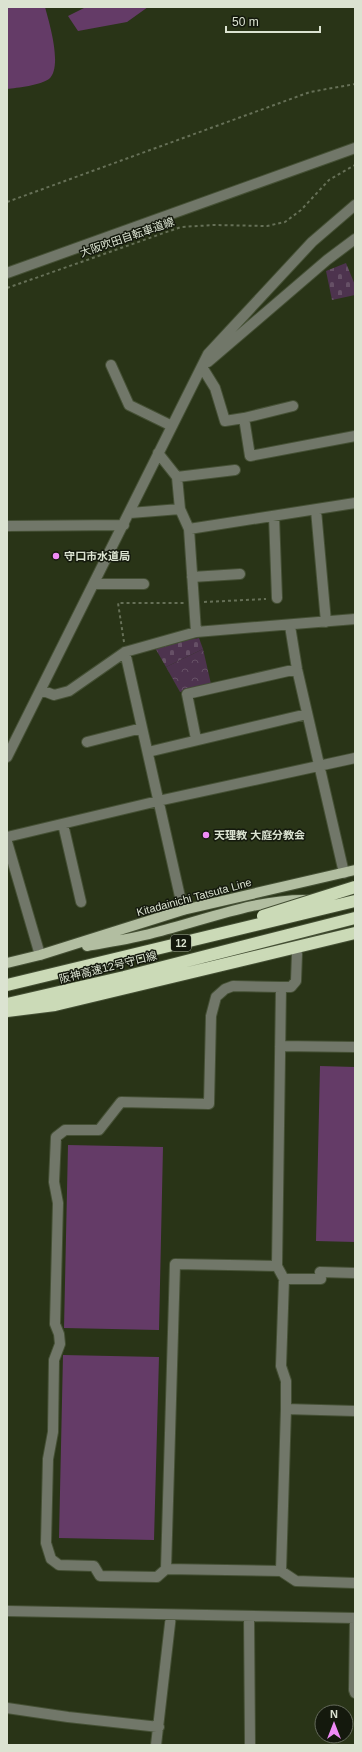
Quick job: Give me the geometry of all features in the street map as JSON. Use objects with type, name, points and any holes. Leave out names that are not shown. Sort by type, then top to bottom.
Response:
[{"type":"highway","points":[[210,936],[310,900],[355,887]]},
{"type":"highway","name":"阪神高速12号守口線","points":[[7,985],[355,901]]},
{"type":"highway","name":"阪神高速12号守口線","points":[[7,1004],[124,977],[355,918]]},
{"type":"highway","points":[[7,1011],[62,1003],[355,933]]},
{"type":"main road","name":"Kitadainichi Tatsuta Line","points":[[40,955],[183,910],[355,870]]},
{"type":"main road","name":"Kitadainichi Tatsuta Line","points":[[7,963],[40,955],[151,934],[262,904],[291,900],[322,900],[355,905]]},
{"type":"street","points":[[7,273],[355,148]]},
{"type":"street","points":[[7,757],[10,747],[95,584],[158,453],[208,354],[312,242],[355,205]]},
{"type":"street","points":[[202,368],[327,260],[355,239]]},
{"type":"street","points":[[111,365],[129,405],[172,426]]},
{"type":"street","points":[[202,368],[215,388],[225,421],[293,406]]},
{"type":"street","points":[[244,418],[250,456],[355,436]]},
{"type":"street","points":[[158,453],[177,477],[180,509],[189,528],[196,632]]},
{"type":"street","points":[[177,477],[235,470]]},
{"type":"street","points":[[189,528],[355,504]]},
{"type":"street","points":[[130,513],[180,509]]},
{"type":"street","points":[[316,510],[326,622]]},
{"type":"street","points":[[274,516],[277,598]]},
{"type":"street","points":[[7,526],[124,525]]},
{"type":"street","points":[[192,577],[240,574]]},
{"type":"street","points":[[95,584],[144,584]]},
{"type":"street","points":[[41,690],[54,695],[69,691],[126,652],[196,632],[290,626],[355,619]]},
{"type":"street","points":[[290,626],[297,669],[344,873]]},
{"type":"street","points":[[126,652],[183,910]]},
{"type":"street","points":[[196,739],[187,694],[297,669]]},
{"type":"street","points":[[148,752],[196,739],[307,714]]},
{"type":"street","points":[[87,742],[142,728]]},
{"type":"street","points":[[7,837],[158,801],[355,758]]},
{"type":"street","points":[[62,824],[81,902]]},
{"type":"street","points":[[7,842],[40,955]]},
{"type":"street","points":[[297,954],[296,981],[291,986],[233,986],[225,989],[216,997],[211,1016],[209,1104],[121,1102],[99,1130],[65,1130],[56,1137],[54,1182],[58,1199],[55,1324],[59,1334],[60,1344],[54,1360],[53,1432],[48,1459],[46,1543],[50,1559],[59,1566],[94,1566],[100,1576],[157,1577],[166,1569],[281,1571],[296,1582],[355,1583]]},
{"type":"street","points":[[281,987],[277,1266],[284,1279],[281,1366],[286,1381],[281,1571]]},
{"type":"street","points":[[280,1046],[355,1047]]},
{"type":"street","points":[[166,1569],[175,1264],[277,1266]]},
{"type":"street","points":[[284,1279],[321,1279],[320,1272],[355,1273]]},
{"type":"street","points":[[286,1409],[355,1411]]},
{"type":"street","points":[[7,1611],[355,1618],[355,1693]]},
{"type":"street","points":[[156,1745],[171,1615]]},
{"type":"street","points":[[249,1616],[250,1745]]},
{"type":"street","points":[[7,1708],[68,1717],[159,1727]]},
{"type":"path","points":[[7,202],[310,92],[355,84]]},
{"type":"path","name":"大阪吹田自転車道線","points":[[7,288],[181,227],[214,225],[267,226],[285,222],[301,210],[329,180],[355,165]]},
{"type":"path","points":[[126,652],[118,603],[194,602],[277,598]]},
{"type":"green space","points":[[346,263],[355,285],[355,295],[332,300],[326,271]]},
{"type":"green space","points":[[199,638],[203,649],[166,667],[154,646]]},
{"type":"green space","points":[[203,649],[211,684],[180,692],[166,667]]},
{"type":"shaded area","points":[[7,7],[45,7],[52,33],[55,55],[53,73],[49,79],[29,86],[7,89]]},
{"type":"shaded area","points":[[86,7],[148,7],[127,22],[78,31],[68,16]]},
{"type":"shaded area","points":[[320,1066],[355,1067],[355,1242],[316,1241]]},
{"type":"shaded area","points":[[68,1145],[163,1147],[159,1330],[64,1328]]},
{"type":"shaded area","points":[[63,1355],[159,1357],[154,1540],[59,1538]]},
{"type":"place","name":"守口市水道局","points":[[56,556]]},
{"type":"place","name":"天理教 大庭分教会","points":[[206,835]]}]
